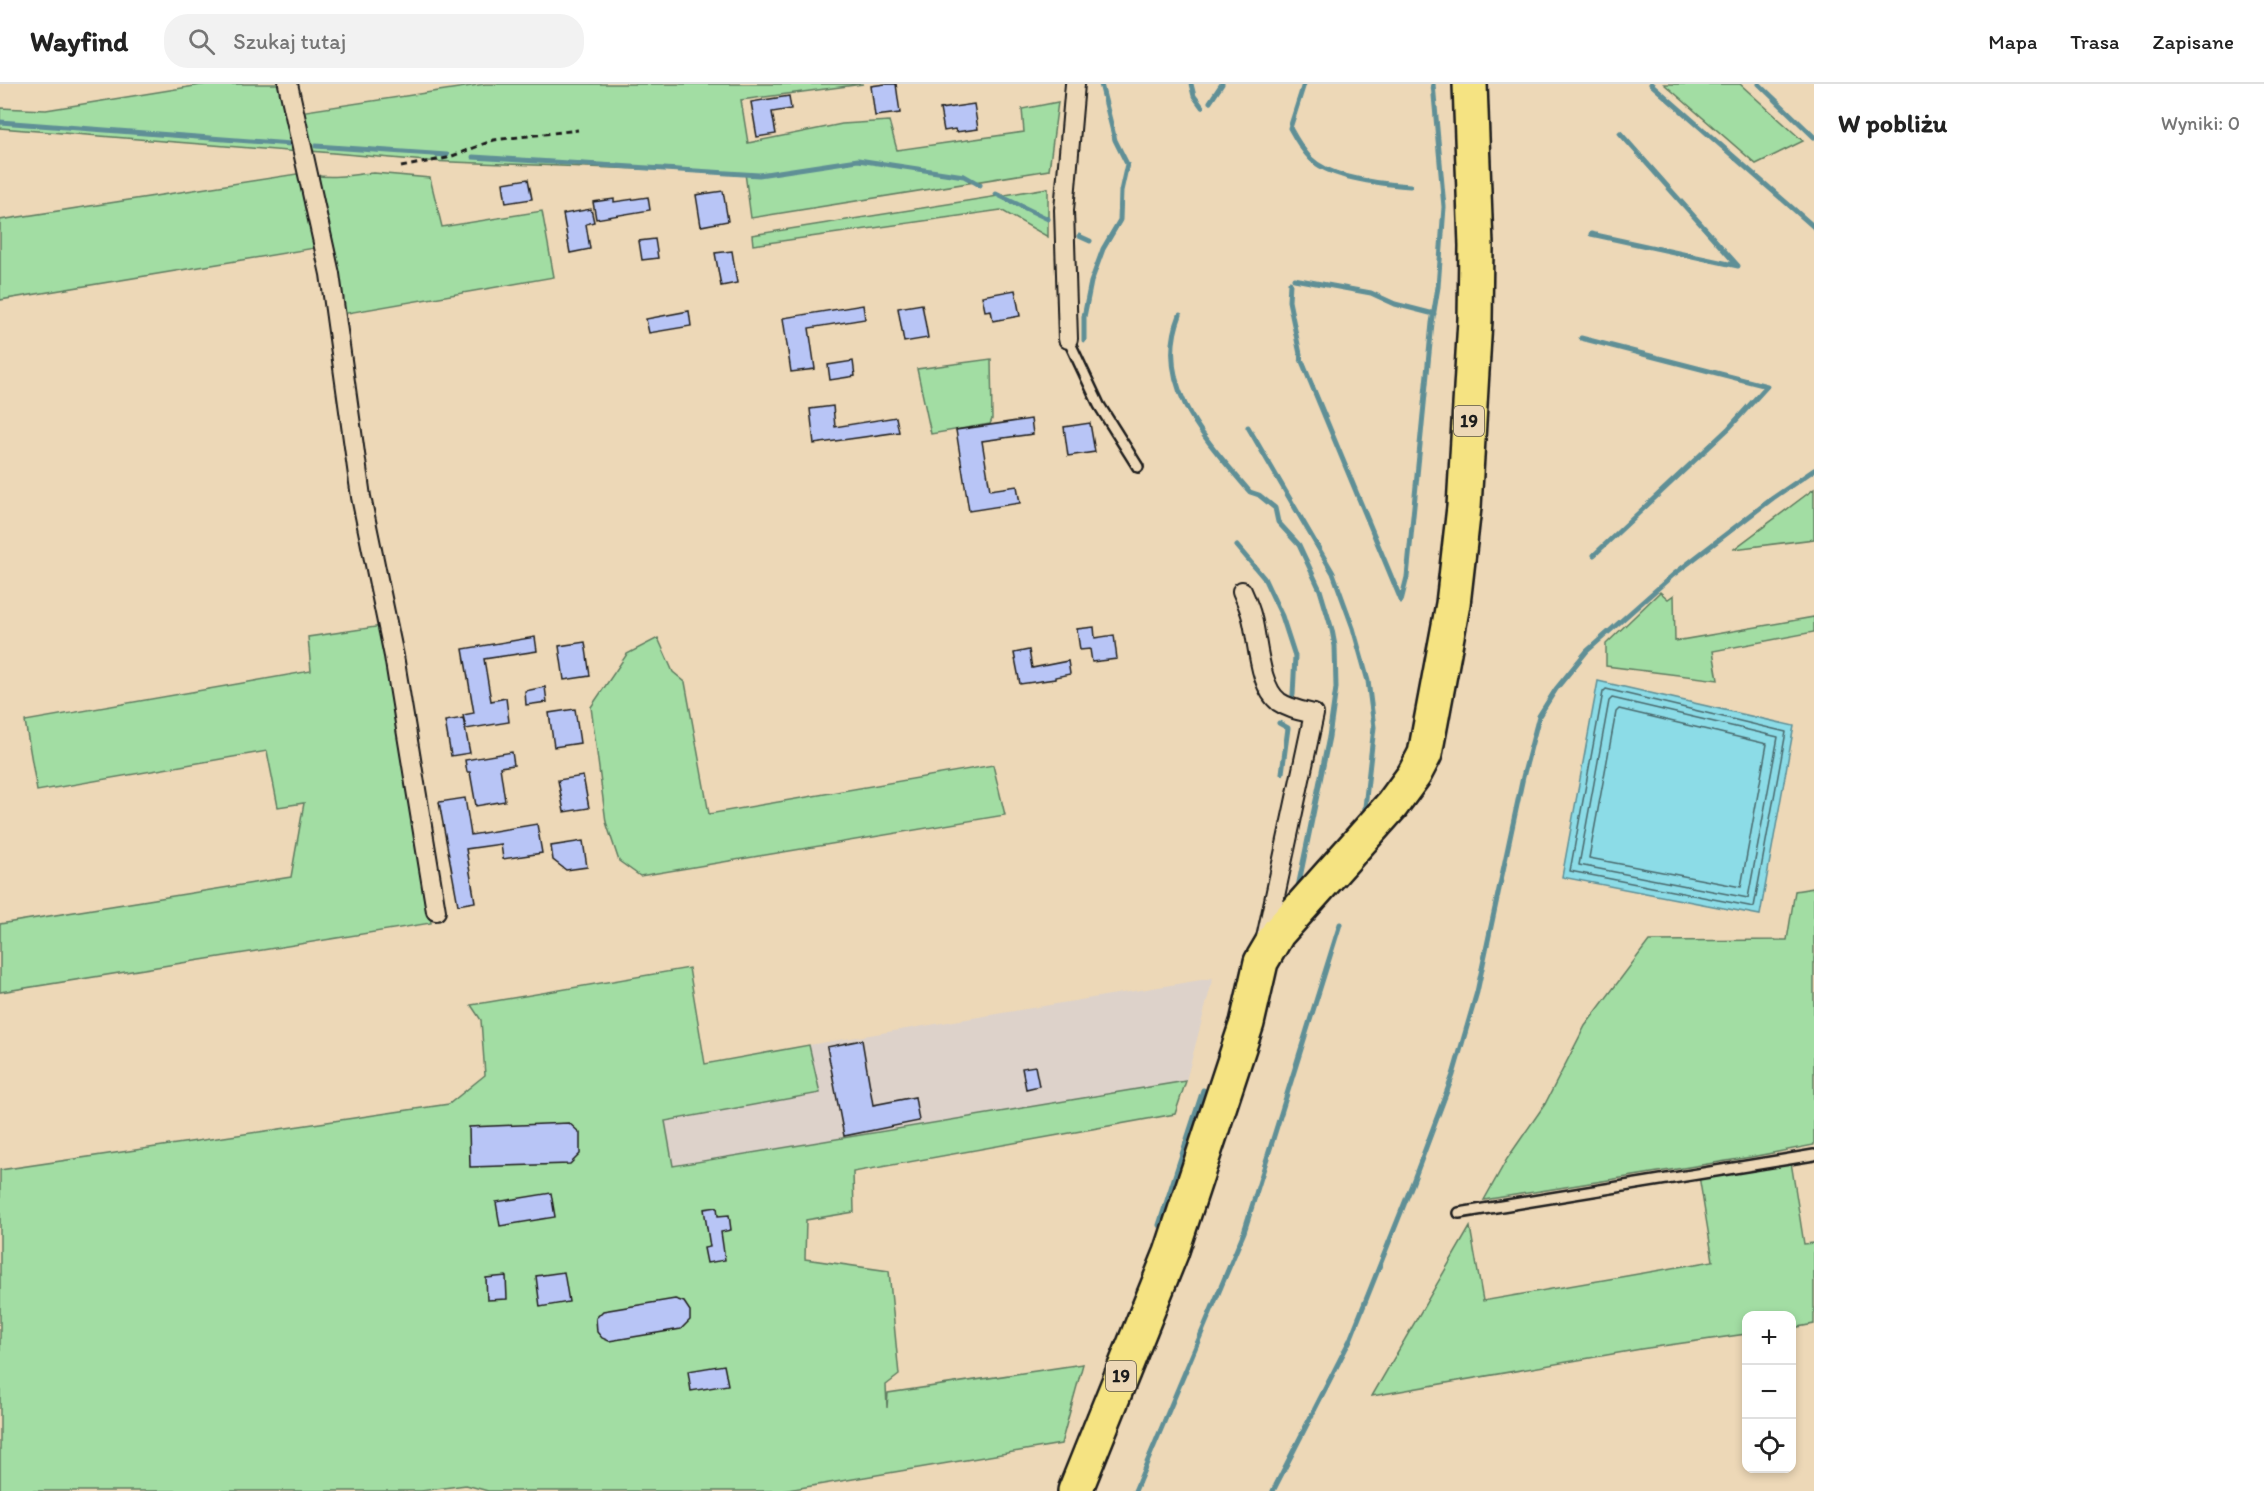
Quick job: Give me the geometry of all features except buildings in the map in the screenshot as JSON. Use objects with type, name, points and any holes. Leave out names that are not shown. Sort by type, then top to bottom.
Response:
[{"type":"highway","name":"19","points":[[1075,1491],[1171,1253],[1247,1023],[1261,962],[1278,933],[1392,805],[1425,754],[1453,604],[1464,507],[1476,246],[1470,84]]},
{"type":"street","points":[[288,84],[330,274],[361,497],[394,656],[436,911]]},
{"type":"street","points":[[1068,339],[1064,210],[1074,84]]},
{"type":"street","points":[[1242,591],[1252,616],[1264,677],[1270,692],[1278,701],[1291,708],[1314,714],[1261,962]]},
{"type":"lane","points":[[1068,339],[1099,405],[1138,467]]},
{"type":"lane","points":[[1459,1213],[1814,1155]]},
{"type":"path","points":[[401,167],[447,158],[494,141],[578,130]]},
{"type":"shaded area","points":[[1213,978],[1186,1081],[672,1166],[664,1121],[820,1093],[809,1045]]},
{"type":"green space","points":[[207,84],[282,84],[299,152],[0,128],[0,108],[46,110]]},
{"type":"green space","points":[[485,84],[863,84],[741,100],[748,143],[842,124],[889,121],[897,150],[1024,132],[1022,109],[1058,102],[1049,170],[751,218],[745,173],[426,161],[310,151],[299,112]]},
{"type":"green space","points":[[1664,84],[1740,84],[1803,141],[1756,164]]},
{"type":"green space","points":[[303,173],[321,247],[0,300],[0,220]]},
{"type":"green space","points":[[374,173],[430,178],[442,227],[542,211],[554,277],[342,314],[314,175]]},
{"type":"green space","points":[[1048,188],[1048,237],[1001,210],[753,245],[752,235]]},
{"type":"green space","points":[[991,359],[992,419],[990,424],[931,434],[917,369]]},
{"type":"green space","points":[[1814,489],[1814,539],[1734,549]]},
{"type":"green space","points":[[1660,592],[1668,599],[1674,595],[1675,641],[1814,617],[1814,632],[1713,651],[1718,680],[1606,666],[1606,644]]},
{"type":"green space","points":[[382,626],[415,807],[431,923],[0,992],[0,924],[291,877],[304,803],[278,807],[267,751],[37,791],[25,721],[311,671],[308,637]]},
{"type":"green space","points":[[658,638],[673,672],[685,682],[709,814],[993,765],[1005,815],[640,876],[619,861],[606,822],[591,707],[627,654]]},
{"type":"green space","points":[[1814,888],[1814,1145],[1484,1200],[1507,1159],[1545,1104],[1585,1026],[1649,941],[1787,940],[1795,891]]},
{"type":"green space","points":[[689,968],[705,1064],[809,1045],[820,1093],[665,1121],[673,1166],[1186,1081],[1175,1114],[853,1172],[854,1212],[806,1220],[805,1259],[889,1271],[899,1375],[886,1385],[887,1408],[888,1393],[1083,1364],[1061,1444],[782,1491],[488,1491],[466,1485],[421,1491],[0,1491],[0,1170],[449,1104],[485,1075],[481,1020],[471,1005]]},
{"type":"green space","points":[[1791,1162],[1804,1244],[1814,1243],[1814,1324],[1796,1327],[1796,1311],[1742,1311],[1742,1335],[1641,1349],[1372,1396],[1470,1227],[1483,1301],[1713,1261],[1699,1176]]},
{"type":"water","points":[[1598,681],[1794,726],[1760,915],[1562,877]]},
{"type":"waterway","points":[[1084,340],[1084,317],[1091,282],[1103,249],[1120,220],[1121,191],[1127,164],[1115,140],[1101,84]]},
{"type":"waterway","points":[[1191,84],[1194,96],[1202,107]]},
{"type":"waterway","points":[[1210,102],[1222,84]]},
{"type":"waterway","points":[[1304,84],[1290,128],[1311,159],[1320,166],[1344,176],[1410,186]]},
{"type":"waterway","points":[[1401,601],[1407,577],[1432,323],[1438,287],[1444,207],[1433,84]]},
{"type":"waterway","points":[[1651,84],[1814,227]]},
{"type":"waterway","points":[[1759,84],[1814,137]]},
{"type":"waterway","points":[[0,122],[291,144]]},
{"type":"waterway","points":[[1591,234],[1738,266],[1620,133]]},
{"type":"waterway","points":[[316,146],[447,155]]},
{"type":"waterway","points":[[473,157],[759,175],[858,160],[964,176],[980,185]]},
{"type":"waterway","points":[[996,194],[1048,219]]},
{"type":"waterway","points":[[1079,236],[1090,241]]},
{"type":"waterway","points":[[1294,279],[1371,293],[1395,304],[1434,314]]},
{"type":"waterway","points":[[1290,283],[1289,301],[1301,359],[1401,600]]},
{"type":"waterway","points":[[1180,315],[1173,341],[1173,366],[1179,389],[1189,411],[1217,453],[1250,492],[1259,495],[1275,508],[1278,522],[1299,545],[1320,590],[1332,630],[1335,646],[1336,688],[1329,737],[1297,892]]},
{"type":"waterway","points":[[1581,338],[1767,386],[1729,428],[1594,555]]},
{"type":"waterway","points":[[1248,427],[1333,573],[1353,628],[1368,681],[1374,727],[1364,816]]},
{"type":"waterway","points":[[1273,1491],[1350,1340],[1453,1075],[1477,992],[1523,777],[1539,716],[1556,689],[1587,651],[1673,575],[1773,498],[1814,470]]},
{"type":"waterway","points":[[1237,546],[1264,578],[1282,616],[1295,656],[1293,695]]},
{"type":"waterway","points":[[1279,723],[1288,728],[1282,773]]},
{"type":"waterway","points":[[1135,1491],[1244,1232],[1340,924]]},
{"type":"waterway","points":[[1159,1225],[1203,1090]]}]
